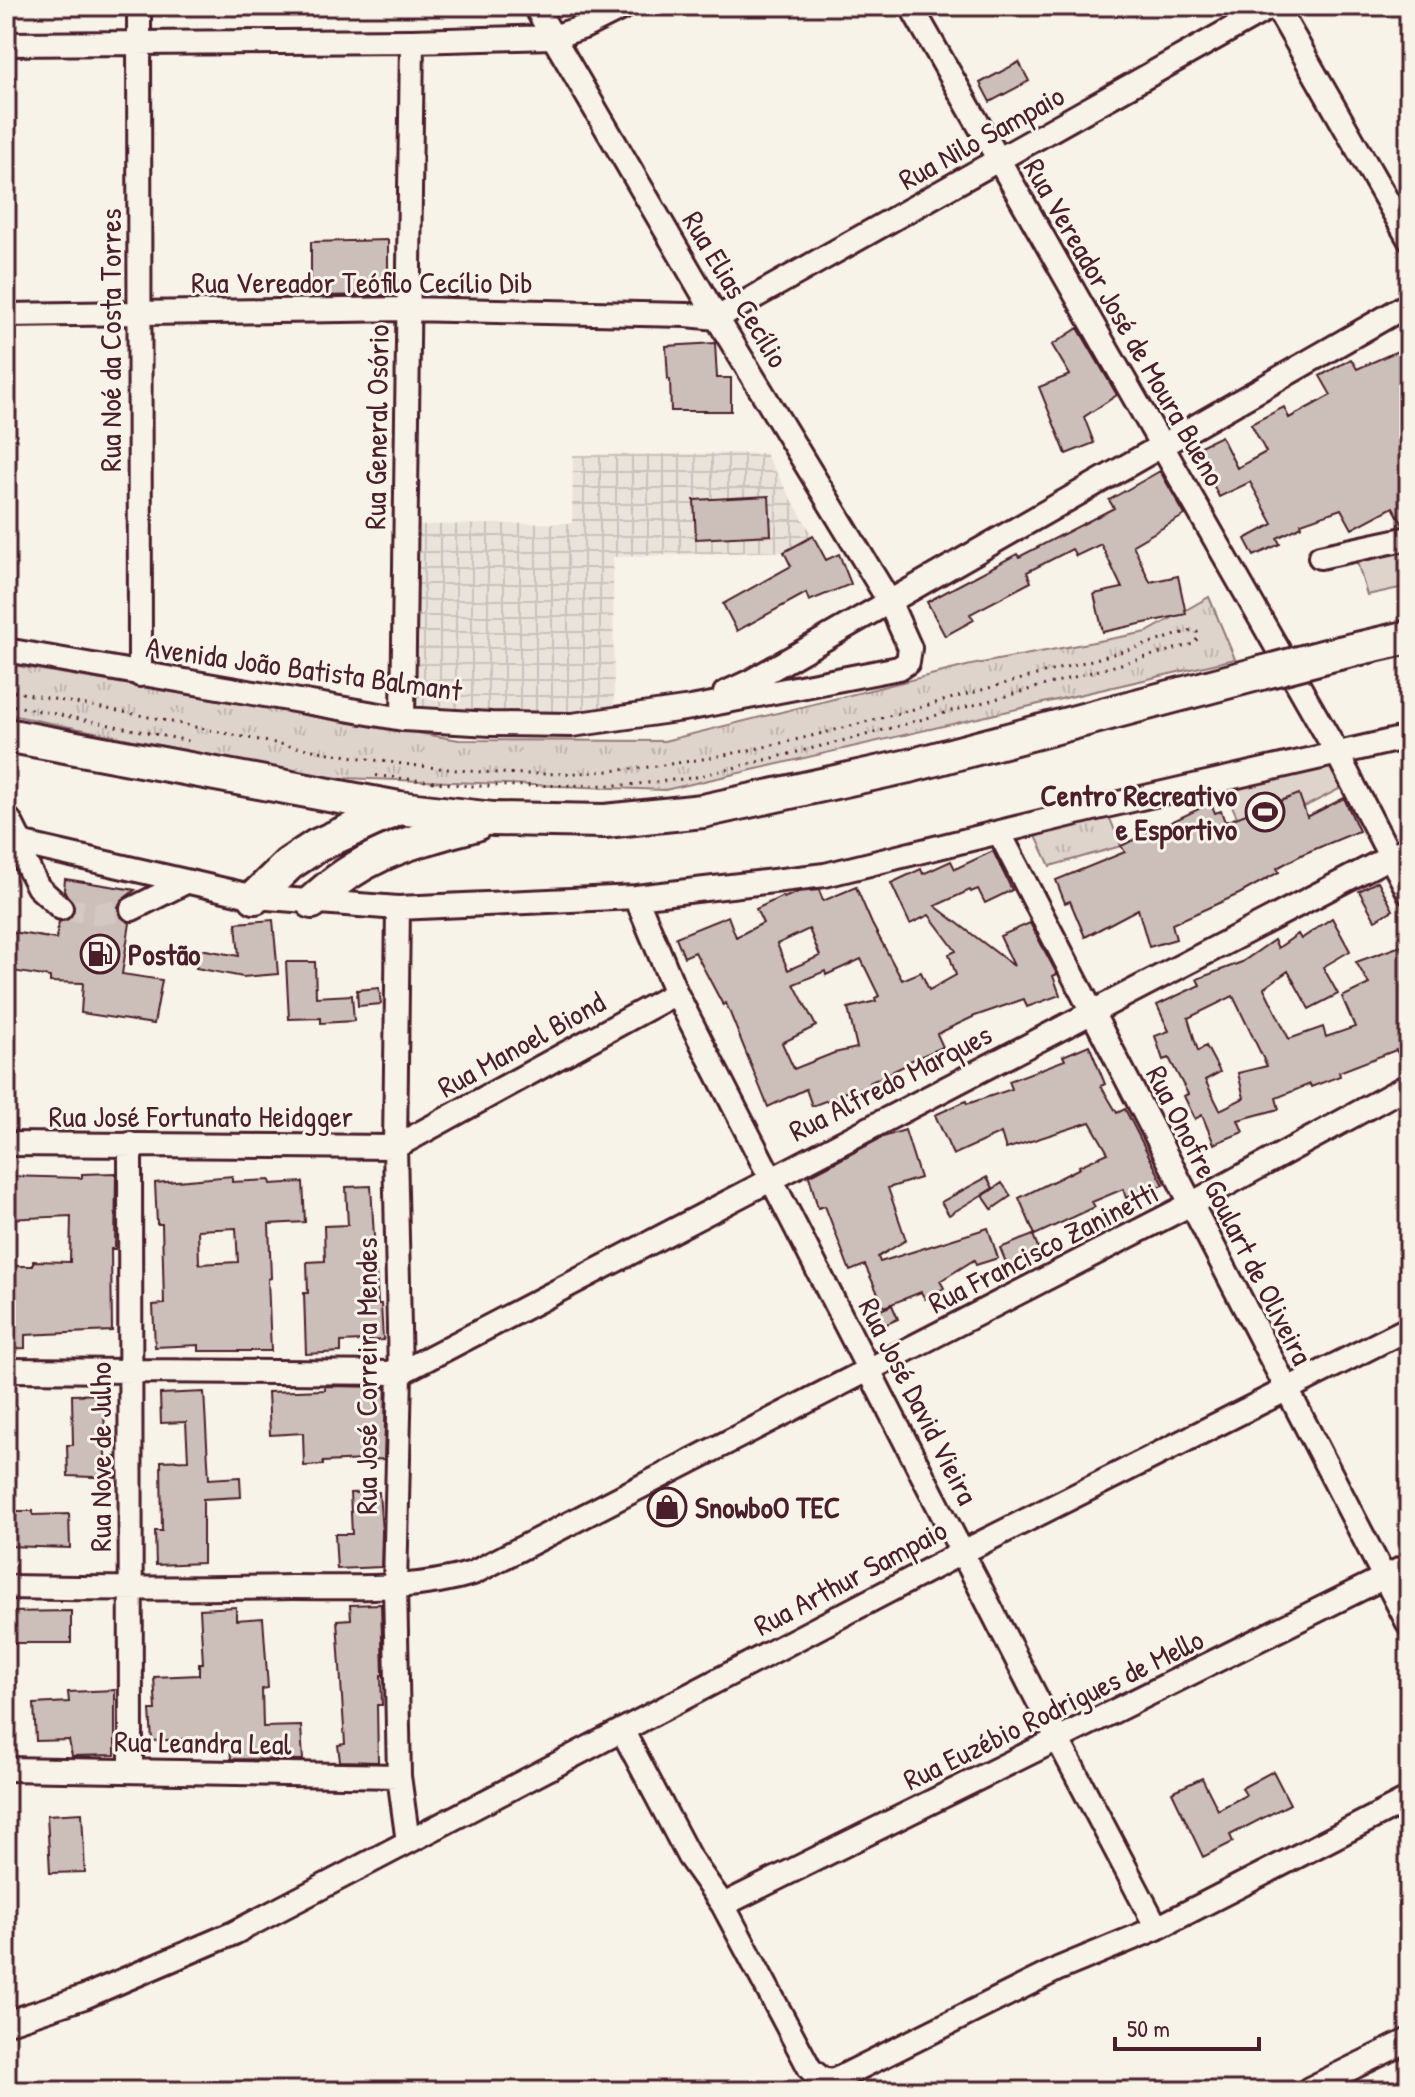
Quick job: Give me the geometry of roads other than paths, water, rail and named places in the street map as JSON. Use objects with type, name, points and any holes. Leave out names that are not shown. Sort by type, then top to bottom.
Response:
[{"type":"highway","points":[[6,735],[399,808],[493,819],[605,821],[703,811],[913,765],[1409,637]]},
{"type":"highway","points":[[255,897],[289,864],[316,846],[399,808]]},
{"type":"highway","points":[[312,902],[333,883],[380,854],[493,819]]},
{"type":"street","name":"Rua Noé da Costa Torres","points":[[139,6],[140,675]]},
{"type":"street","name":"Rua Elias Cecílio","points":[[535,6],[717,318],[889,601],[910,648],[908,662],[899,668],[691,708]]},
{"type":"street","points":[[6,44],[553,37],[584,27],[626,6]]},
{"type":"street","name":"Rua Vereador José de Moura Bueno","points":[[911,6],[1161,447],[1275,670],[1337,753],[1400,851],[1409,893]]},
{"type":"street","points":[[1274,6],[1409,239]]},
{"type":"street","name":"Rua Nilo Sampaio","points":[[717,318],[1274,6]]},
{"type":"street","name":"Rua General Osório","points":[[403,719],[412,41]]},
{"type":"street","points":[[691,708],[751,681],[1409,304]]},
{"type":"street","name":"Rua Vereador Teófilo Cecílio Dib","points":[[6,315],[407,309],[717,318]]},
{"type":"street","points":[[1320,557],[1409,538]]},
{"type":"street","name":"Avenida João Batista Balmant","points":[[6,650],[403,719],[572,725],[691,708]]},
{"type":"street","points":[[9,836],[255,897],[398,908],[636,897],[825,875],[1409,737]]},
{"type":"street","name":"Rua Onofre Goulart de Oliveira","points":[[999,832],[1409,1625]]},
{"type":"street","points":[[9,836],[38,887],[61,908]]},
{"type":"street","name":"Rua Alfredo Marques","points":[[400,1373],[1400,851]]},
{"type":"street","points":[[132,909],[186,882]]},
{"type":"street","name":"Rua José David Vieira","points":[[636,897],[676,993],[1157,1928]]},
{"type":"street","name":"Rua José Correira Mendes","points":[[398,908],[395,1147],[400,1373],[395,1586],[399,1776],[408,1842]]},
{"type":"street","name":"Rua Manoel Biond","points":[[395,1147],[676,993]]},
{"type":"street","name":"Rua Francisco Zaninetti","points":[[6,1587],[129,1590],[395,1586],[442,1582],[472,1573],[1191,1204],[1409,1085]]},
{"type":"street","name":"Rua José Fortunato Heidgger","points":[[6,1144],[395,1147]]},
{"type":"street","name":"Rua Nove de Julho","points":[[130,1144],[131,1771]]},
{"type":"street","name":"Rua Arthur Sampaio","points":[[6,2023],[84,1997],[234,1933],[963,1552],[1409,1328]]},
{"type":"street","points":[[6,1370],[400,1373]]},
{"type":"street","name":"Rua Euzébio Rodrigues de Mello","points":[[723,1905],[1409,1565]]},
{"type":"street","points":[[622,1730],[689,1857],[723,1905],[810,2069],[822,2079],[833,2081],[1058,1969],[1157,1928],[1409,1799]]},
{"type":"street","name":"Rua Leandra Leal","points":[[6,1769],[399,1776]]},
{"type":"street","points":[[1309,2089],[1409,2040]]},
{"type":"tunnel","points":[[61,908],[96,914],[132,909]]},
{"type":"place","name":"Centro Recreativo e Esportivo","points":[[1265,812]]},
{"type":"place","name":"Postão","points":[[100,954]]},
{"type":"place","name":"SnowboO TEC","points":[[667,1507]]}]
